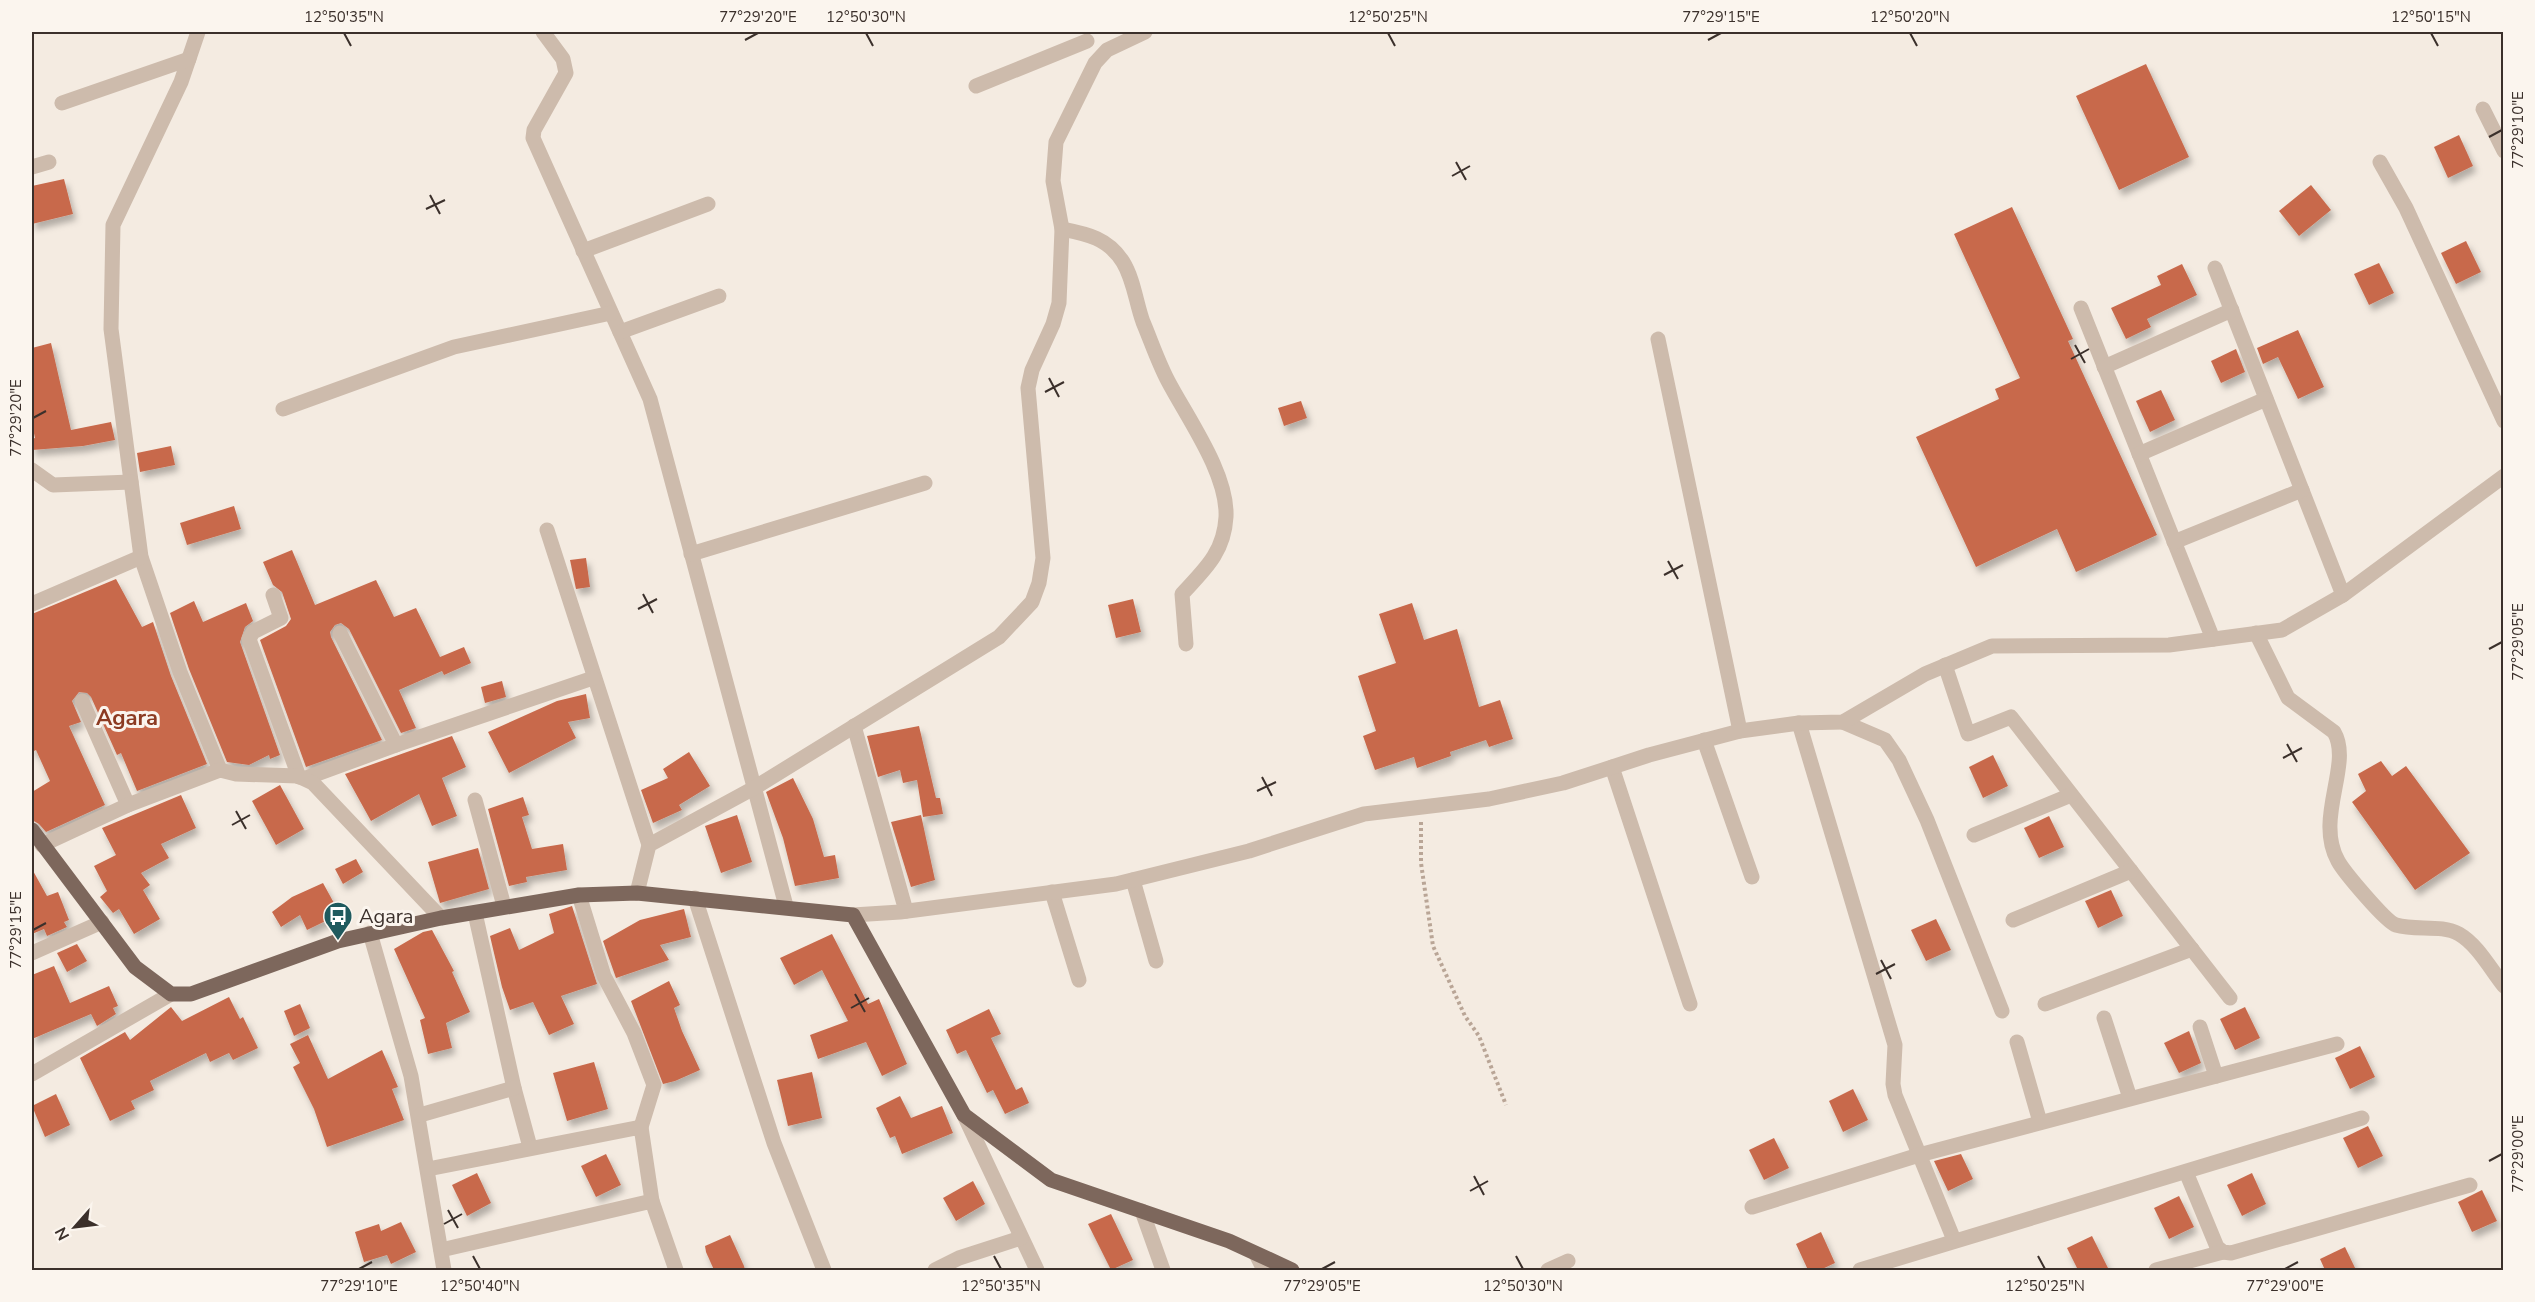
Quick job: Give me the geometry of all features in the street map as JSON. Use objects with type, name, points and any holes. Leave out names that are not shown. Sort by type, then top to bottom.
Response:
[{"type":"main road","points":[[32,830],[135,967],[171,994],[191,994],[338,940],[504,906],[579,895],[637,893],[786,906],[854,915],[964,1115],[1051,1180],[1229,1241],[1292,1270]]},
{"type":"street","points":[[198,32],[181,82],[113,225],[111,329],[141,557],[180,672],[220,770]]},
{"type":"street","points":[[543,32],[563,59],[566,73],[534,130],[533,138],[650,399],[786,906]]},
{"type":"street","points":[[650,845],[754,788],[999,637],[1032,602],[1040,583],[1043,558],[1028,388],[1032,370],[1053,324],[1059,303],[1062,229],[1053,181],[1056,142],[1095,63],[1107,50],[1145,32]]},
{"type":"street","points":[[976,86],[1086,36],[1095,63]]},
{"type":"street","points":[[62,103],[189,59]]},
{"type":"street","points":[[2483,109],[2504,151]]},
{"type":"street","points":[[32,167],[49,162]]},
{"type":"street","points":[[2380,162],[2406,208],[2504,421]]},
{"type":"street","points":[[583,251],[708,204]]},
{"type":"street","points":[[1062,229],[1096,236],[1109,244],[1124,262],[1141,316],[1166,378],[1220,478],[1226,500],[1226,519],[1216,554],[1209,567],[1182,594],[1186,644]]},
{"type":"street","points":[[2215,268],[2343,594]]},
{"type":"street","points":[[620,332],[719,296]]},
{"type":"street","points":[[2081,308],[2213,639]]},
{"type":"street","points":[[2104,367],[2232,310]]},
{"type":"street","points":[[283,409],[454,347],[611,313]]},
{"type":"street","points":[[1658,339],[1740,731]]},
{"type":"street","points":[[2139,454],[2266,399]]},
{"type":"street","points":[[32,470],[53,485],[131,482]]},
{"type":"street","points":[[1843,722],[1925,674],[1992,646],[2169,645],[2282,630],[2343,594],[2504,476]]},
{"type":"street","points":[[691,554],[925,483]]},
{"type":"street","points":[[2174,542],[2302,490]]},
{"type":"street","points":[[547,530],[593,678],[650,845],[637,893]]},
{"type":"street","points":[[32,604],[141,557]]},
{"type":"street","points":[[273,595],[281,618],[253,632],[249,639],[303,777],[441,918]]},
{"type":"street","points":[[340,633],[396,745]]},
{"type":"street","points":[[2256,633],[2288,698],[2334,732],[2338,738],[2340,753],[2329,820],[2331,843],[2339,863],[2392,923],[2458,933],[2469,941],[2504,986]]},
{"type":"street","points":[[1945,665],[1968,734],[2011,717],[2230,998]]},
{"type":"street","points":[[42,845],[128,804],[220,770],[236,774],[303,777],[593,678]]},
{"type":"street","points":[[82,701],[128,804]]},
{"type":"street","points":[[854,915],[906,911],[1133,880],[1249,851],[1364,814],[1422,809],[1489,799],[1563,783],[1740,731],[1798,723],[1843,722],[1884,740],[1899,760],[1927,820],[2002,1011]]},
{"type":"street","points":[[1798,723],[1895,1045],[1893,1084],[1895,1095],[1954,1240]]},
{"type":"street","points":[[854,726],[906,911]]},
{"type":"street","points":[[1704,740],[1752,877]]},
{"type":"street","points":[[1612,767],[1690,1004]]},
{"type":"street","points":[[1974,835],[2071,795]]},
{"type":"street","points":[[475,800],[504,906]]},
{"type":"street","points":[[2013,920],[2131,871]]},
{"type":"street","points":[[1133,880],[1156,961]]},
{"type":"street","points":[[1052,892],[1079,980]]},
{"type":"street","points":[[579,895],[604,976],[634,1033],[654,1085],[641,1126],[652,1201],[676,1270]]},
{"type":"street","points":[[695,898],[774,1143],[824,1270]]},
{"type":"street","points":[[475,913],[514,1088],[530,1146]]},
{"type":"street","points":[[32,953],[102,922]]},
{"type":"street","points":[[370,933],[420,1115],[444,1270]]},
{"type":"street","points":[[2045,1004],[2192,949]]},
{"type":"street","points":[[32,1074],[171,994]]},
{"type":"street","points":[[2104,1018],[2130,1098]]},
{"type":"street","points":[[2200,1027],[2216,1076]]},
{"type":"street","points":[[2017,1042],[2040,1122]]},
{"type":"street","points":[[1752,1207],[1919,1155],[2337,1044]]},
{"type":"street","points":[[420,1115],[514,1088]]},
{"type":"street","points":[[964,1115],[1037,1270]]},
{"type":"street","points":[[1860,1270],[2362,1118]]},
{"type":"street","points":[[428,1169],[530,1146],[641,1126]]},
{"type":"street","points":[[2186,1172],[2217,1247],[2223,1252]]},
{"type":"street","points":[[2156,1270],[2223,1252],[2231,1253],[2470,1185]]},
{"type":"street","points":[[441,1250],[652,1201]]},
{"type":"street","points":[[1142,1211],[1163,1270]]},
{"type":"street","points":[[935,1270],[945,1264],[1021,1238]]},
{"type":"street","points":[[1256,1254],[1264,1270]]},
{"type":"street","points":[[1548,1270],[1568,1261]]},
{"type":"path","points":[[1422,809],[1421,863],[1433,946],[1465,1016],[1479,1036],[1506,1106]]},
{"type":"building","points":[[2146,64],[2189,157],[2119,190],[2076,96]]},
{"type":"building","points":[[2459,135],[2473,166],[2448,178],[2434,147]]},
{"type":"building","points":[[64,179],[73,214],[32,224],[32,186]]},
{"type":"building","points":[[2311,185],[2331,210],[2299,236],[2279,211]]},
{"type":"building","points":[[2012,207],[2073,339],[2068,341],[2157,535],[2076,572],[2057,529],[1976,567],[1916,437],[1999,399],[1995,389],[2020,378],[1954,234]]},
{"type":"building","points":[[2466,241],[2481,272],[2456,284],[2441,253]]},
{"type":"building","points":[[2379,263],[2394,293],[2369,305],[2354,274]]},
{"type":"building","points":[[2182,264],[2197,295],[2147,319],[2151,327],[2126,339],[2111,308],[2161,285],[2157,276]]},
{"type":"building","points":[[2298,330],[2324,387],[2298,399],[2278,357],[2263,364],[2257,348]]},
{"type":"building","points":[[51,343],[71,430],[111,422],[115,440],[83,446],[32,450],[32,439],[35,438],[32,424],[32,348]]},
{"type":"building","points":[[2236,349],[2245,372],[2221,383],[2211,361]]},
{"type":"building","points":[[2161,390],[2175,420],[2150,432],[2136,401]]},
{"type":"building","points":[[1301,401],[1307,418],[1284,426],[1278,408]]},
{"type":"building","points":[[171,446],[175,465],[140,472],[137,453]]},
{"type":"building","points":[[234,506],[241,529],[187,545],[180,523]]},
{"type":"building","points":[[292,550],[315,605],[376,580],[394,617],[416,608],[440,657],[464,647],[471,663],[444,675],[442,671],[399,690],[416,728],[401,733],[349,629],[341,623],[335,625],[330,632],[331,637],[382,740],[306,767],[260,640],[286,626],[291,619],[282,592],[273,585],[263,562]]},
{"type":"building","points":[[586,558],[590,587],[576,589],[570,560]]},
{"type":"building","points":[[116,579],[142,627],[153,622],[171,676],[207,764],[137,791],[121,753],[117,755],[91,697],[87,693],[79,692],[72,701],[81,722],[69,726],[105,805],[46,832],[32,820],[32,792],[50,781],[36,750],[32,752],[32,614]]},
{"type":"building","points":[[1133,599],[1141,632],[1116,638],[1108,605]]},
{"type":"building","points":[[194,601],[203,622],[246,603],[253,621],[245,627],[240,642],[280,755],[270,759],[269,755],[249,765],[227,762],[189,669],[170,613]]},
{"type":"building","points":[[1412,603],[1424,640],[1457,629],[1479,707],[1500,700],[1513,739],[1489,747],[1486,740],[1450,752],[1451,756],[1417,768],[1414,757],[1375,770],[1363,736],[1376,731],[1358,676],[1396,663],[1379,614]]},
{"type":"building","points":[[502,681],[506,697],[485,703],[481,687]]},
{"type":"building","points":[[586,694],[590,718],[568,722],[576,738],[509,773],[488,732],[557,701]]},
{"type":"building","points":[[919,726],[936,798],[940,798],[943,814],[923,817],[917,780],[903,783],[900,770],[878,777],[867,736]]},
{"type":"building","points":[[452,736],[466,767],[442,778],[457,816],[432,826],[419,794],[371,821],[345,774]]},
{"type":"building","points":[[689,752],[710,786],[679,805],[682,810],[653,823],[641,790],[668,778],[663,769]]},
{"type":"building","points":[[1993,755],[2008,786],[1983,798],[1969,767]]},
{"type":"building","points":[[2381,761],[2392,776],[2406,766],[2470,853],[2415,890],[2352,802],[2366,791],[2358,774]]},
{"type":"building","points":[[793,778],[813,819],[824,857],[835,855],[839,878],[795,886],[783,838],[766,792]]},
{"type":"building","points":[[280,785],[304,829],[276,845],[252,801]]},
{"type":"building","points":[[181,795],[196,828],[161,844],[169,858],[141,873],[150,885],[143,890],[160,919],[134,934],[119,909],[113,913],[100,897],[107,891],[94,866],[116,855],[102,828]]},
{"type":"building","points":[[523,797],[529,815],[522,817],[532,849],[563,844],[567,870],[526,877],[527,882],[509,886],[488,809]]},
{"type":"building","points":[[737,815],[752,862],[721,873],[705,826]]},
{"type":"building","points":[[921,815],[935,880],[911,887],[891,822]]},
{"type":"building","points":[[2049,816],[2064,847],[2039,858],[2024,828]]},
{"type":"building","points":[[478,848],[489,889],[440,903],[428,862]]},
{"type":"building","points":[[356,859],[363,872],[343,884],[335,869]]},
{"type":"building","points":[[32,869],[47,896],[58,892],[69,920],[64,922],[67,927],[47,936],[44,929],[32,934]]},
{"type":"building","points":[[323,883],[340,914],[307,930],[300,915],[281,927],[272,912],[292,897]]},
{"type":"building","points":[[2111,890],[2123,916],[2098,928],[2085,901]]},
{"type":"building","points":[[572,906],[597,984],[561,996],[574,1024],[549,1035],[533,1002],[510,1010],[490,936],[510,928],[519,950],[554,933],[549,914]]},
{"type":"building","points":[[684,909],[691,937],[660,945],[669,960],[616,978],[603,941],[640,920]]},
{"type":"building","points":[[1936,919],[1951,950],[1926,961],[1911,930]]},
{"type":"building","points":[[432,930],[454,971],[452,972],[470,1012],[446,1023],[452,1048],[428,1054],[420,1020],[425,1018],[394,949],[423,932]]},
{"type":"building","points":[[832,934],[868,1004],[879,999],[907,1064],[882,1076],[866,1042],[818,1059],[810,1035],[848,1021],[822,970],[794,985],[780,958]]},
{"type":"building","points":[[77,944],[87,961],[67,972],[57,953]]},
{"type":"building","points":[[54,966],[70,1003],[109,986],[118,1006],[113,1008],[116,1014],[97,1026],[91,1014],[32,1039],[32,975]]},
{"type":"building","points":[[669,981],[680,1005],[674,1008],[682,1031],[700,1070],[663,1084],[631,1001]]},
{"type":"building","points":[[229,997],[240,1019],[243,1017],[258,1048],[233,1060],[229,1053],[210,1062],[206,1053],[150,1081],[154,1090],[131,1101],[135,1109],[110,1121],[80,1058],[125,1032],[130,1040],[171,1007],[182,1021]]},
{"type":"building","points":[[300,1004],[310,1028],[294,1036],[284,1011]]},
{"type":"building","points":[[2245,1007],[2260,1038],[2235,1050],[2220,1019]]},
{"type":"building","points":[[989,1009],[1001,1034],[991,1038],[1016,1090],[1022,1087],[1029,1103],[1005,1114],[993,1090],[987,1093],[966,1050],[957,1054],[946,1030]]},
{"type":"building","points":[[2189,1031],[2201,1063],[2179,1073],[2164,1043]]},
{"type":"building","points":[[308,1035],[328,1079],[382,1050],[398,1087],[392,1089],[404,1120],[327,1147],[314,1109],[293,1067],[300,1063],[290,1044]]},
{"type":"building","points":[[2360,1046],[2375,1077],[2350,1089],[2335,1058]]},
{"type":"building","points":[[594,1062],[608,1109],[567,1121],[553,1073]]},
{"type":"building","points":[[812,1072],[822,1118],[788,1126],[777,1080]]},
{"type":"building","points":[[1853,1089],[1868,1120],[1843,1132],[1829,1101]]},
{"type":"building","points":[[56,1094],[70,1125],[45,1137],[32,1106]]},
{"type":"building","points":[[900,1096],[911,1118],[942,1106],[953,1133],[902,1154],[895,1136],[890,1138],[876,1108]]},
{"type":"building","points":[[2368,1126],[2383,1156],[2358,1168],[2343,1138]]},
{"type":"building","points":[[1774,1138],[1789,1168],[1764,1180],[1749,1150]]},
{"type":"building","points":[[606,1154],[621,1185],[596,1197],[581,1166]]},
{"type":"building","points":[[1961,1154],[1973,1179],[1948,1191],[1934,1161]]},
{"type":"building","points":[[477,1173],[491,1203],[467,1216],[452,1185]]},
{"type":"building","points":[[2252,1173],[2266,1204],[2242,1216],[2227,1185]]},
{"type":"building","points":[[973,1181],[985,1204],[956,1221],[943,1198]]},
{"type":"building","points":[[2482,1190],[2497,1221],[2472,1232],[2458,1202]]},
{"type":"building","points":[[2179,1196],[2194,1227],[2169,1239],[2154,1208]]},
{"type":"building","points":[[1111,1214],[1133,1260],[1111,1270],[1088,1224]]},
{"type":"building","points":[[401,1222],[416,1252],[391,1264],[387,1255],[364,1262],[355,1232],[379,1224],[381,1231]]},
{"type":"building","points":[[1821,1232],[1835,1263],[1820,1270],[1808,1270],[1796,1244]]},
{"type":"building","points":[[730,1235],[745,1270],[714,1270],[705,1246]]},
{"type":"building","points":[[2092,1236],[2109,1270],[2078,1270],[2067,1248]]},
{"type":"building","points":[[2345,1247],[2356,1270],[2325,1270],[2320,1259]]},
{"type":"place","name":"Agara","points":[[338,942]]},
{"type":"district","name":"Agara","points":[[127,718]]}]
